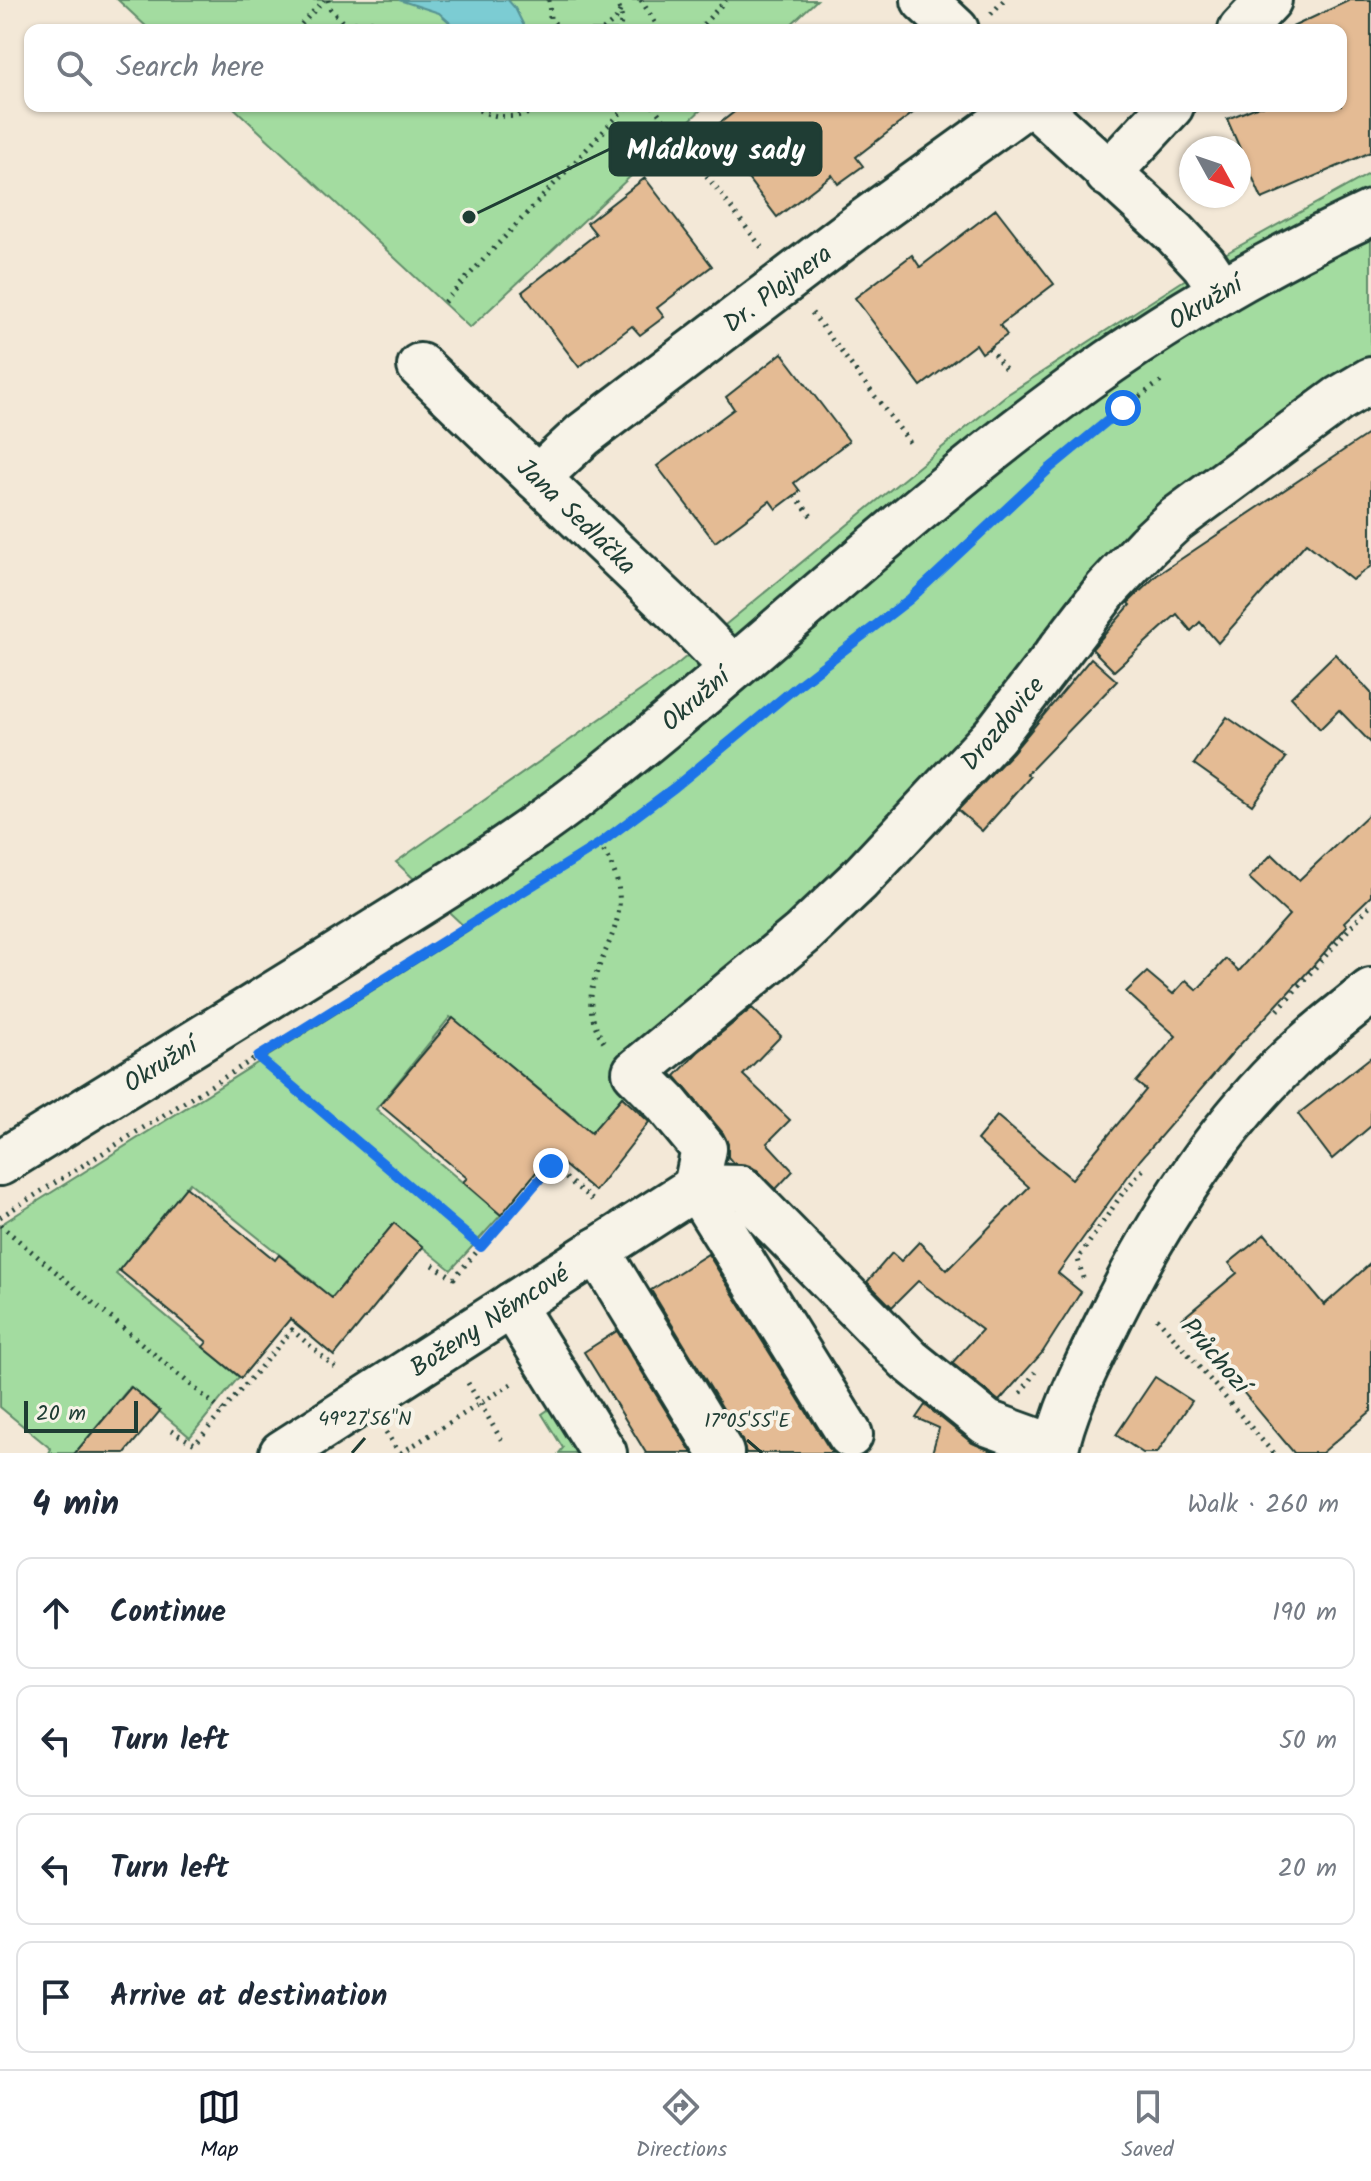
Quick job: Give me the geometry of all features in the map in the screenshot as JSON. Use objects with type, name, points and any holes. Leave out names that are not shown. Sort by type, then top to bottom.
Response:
[{"type":"street","points":[[924,0],[972,24]]},
{"type":"street","points":[[1247,24],[1269,0]]},
{"type":"street","name":"Dr. Plajnera","points":[[537,478],[583,435],[898,196],[1016,112]]},
{"type":"street","points":[[1042,112],[1196,255],[1222,291]]},
{"type":"street","points":[[1108,174],[1165,112]]},
{"type":"street","name":"Okružní","points":[[0,1163],[416,905],[540,823],[603,776],[1021,427],[1111,361],[1222,291],[1371,213]]},
{"type":"street","name":"Jana Sedláčka","points":[[420,366],[732,667]]},
{"type":"street","name":"Drozdovice","points":[[635,1072],[802,934],[859,880],[995,735],[1106,590],[1148,545],[1175,520],[1327,408],[1371,380]]},
{"type":"street","points":[[696,1187],[740,1188],[909,1360],[987,1423],[1055,1450],[1082,1374],[1126,1285],[1186,1185],[1218,1139],[1290,1059],[1371,991]]},
{"type":"street","points":[[635,1072],[704,1149],[696,1187],[850,1435]]},
{"type":"street","name":"Boženy Němcové","points":[[282,1453],[512,1305],[601,1230],[696,1187]]},
{"type":"street","points":[[601,1230],[721,1453]]},
{"type":"street","points":[[512,1305],[604,1453]]},
{"type":"path","points":[[302,24],[326,0],[344,24],[380,24]]},
{"type":"path","points":[[549,0],[550,18],[556,24]]},
{"type":"path","points":[[641,0],[656,24]]},
{"type":"path","points":[[704,24],[726,0]]},
{"type":"path","points":[[972,24],[1004,0]]},
{"type":"path","points":[[617,1],[621,24]]},
{"type":"path","points":[[610,24],[620,11]]},
{"type":"path","points":[[487,112],[499,117],[535,112]]},
{"type":"path","points":[[444,302],[622,112]]},
{"type":"path","points":[[989,348],[1008,372]]},
{"type":"path","points":[[0,1217],[599,844],[910,599],[1050,468],[1165,378]]},
{"type":"path","points":[[795,495],[814,520]]},
{"type":"path","points":[[599,844],[614,866],[619,880],[621,906],[613,936],[592,981],[591,1017],[606,1045],[635,1072]]},
{"type":"path","points":[[258,1057],[481,1247]]},
{"type":"path","points":[[433,1265],[454,1278],[551,1166],[601,1230]]},
{"type":"path","points":[[0,1225],[222,1411]]},
{"type":"path","name":"Průchozí","points":[[1126,1285],[1273,1453]]},
{"type":"path","points":[[171,1431],[195,1444],[292,1330],[350,1380]]},
{"type":"path","points":[[446,1347],[502,1441]]},
{"type":"green space","points":[[118,0],[817,0],[791,24],[144,24]]},
{"type":"green space","points":[[238,112],[699,112],[470,328]]},
{"type":"green space","points":[[1371,173],[1371,362],[1163,510],[975,744],[622,1097],[590,1135],[578,1121],[450,1017],[376,1109],[501,1215],[451,1270],[394,1224],[317,1315],[303,1301],[315,1283],[190,1183],[116,1274],[239,1377],[190,1437],[130,1387],[75,1453],[49,1453],[51,1449],[0,1407],[0,1225],[468,930],[396,862],[670,670],[1005,396],[1223,255]]},
{"type":"green space","points":[[561,1401],[593,1453],[559,1453],[563,1448],[542,1414]]},
{"type":"water","points":[[399,0],[508,0],[523,24],[451,24],[439,13]]},
{"type":"building","points":[[1350,0],[1371,0],[1371,152],[1262,199],[1251,174],[1251,136],[1234,136],[1227,119],[1244,112],[1347,112],[1347,24],[1299,24]]},
{"type":"building","points":[[734,112],[914,112],[856,157],[863,166],[838,184],[832,175],[777,217],[711,130]]},
{"type":"building","points":[[645,178],[712,266],[657,308],[664,317],[640,335],[632,326],[579,367],[522,292],[596,234],[587,223]]},
{"type":"building","points":[[996,209],[1054,284],[1000,325],[1007,335],[982,353],[976,344],[921,386],[855,298],[912,255],[920,267]]},
{"type":"building","points":[[782,353],[849,441],[794,483],[800,491],[776,509],[770,501],[715,542],[657,466],[734,409],[726,397]]},
{"type":"building","points":[[1371,432],[1371,566],[1352,580],[1306,543],[1218,643],[1200,622],[1191,631],[1177,614],[1114,671],[1092,649],[1130,605],[1128,603],[1157,575]]},
{"type":"building","points":[[1335,654],[1371,693],[1371,743],[1339,710],[1320,729],[1291,697]]},
{"type":"building","points":[[1091,658],[1117,681],[1027,774],[1030,777],[982,831],[958,810],[1013,752]]},
{"type":"building","points":[[1227,717],[1286,758],[1252,805],[1194,764]]},
{"type":"building","points":[[1371,812],[1371,896],[1344,922],[1347,926],[1312,967],[1140,1160],[1109,1202],[1058,1273],[1081,1292],[1042,1353],[999,1401],[952,1363],[982,1330],[918,1281],[892,1307],[867,1282],[892,1253],[901,1261],[919,1242],[947,1270],[1029,1187],[977,1140],[997,1116],[1072,1179],[1146,1090],[1136,1082],[1176,1036],[1126,992],[1147,972],[1173,994],[1186,980],[1197,990],[1226,959],[1239,971],[1289,915],[1249,878],[1272,854],[1299,880]]},
{"type":"building","points":[[752,1008],[781,1036],[743,1075],[790,1120],[767,1143],[793,1171],[776,1189],[757,1170],[733,1163],[728,1157],[728,1144],[723,1133],[675,1076],[698,1052]]},
{"type":"building","points":[[453,1018],[591,1133],[622,1097],[649,1122],[595,1191],[551,1154],[501,1215],[463,1182],[467,1178],[380,1105]]},
{"type":"building","points":[[1371,1057],[1371,1126],[1332,1159],[1298,1114]]},
{"type":"building","points":[[186,1187],[275,1260],[279,1255],[332,1298],[394,1223],[423,1247],[334,1356],[290,1319],[241,1378],[203,1347],[207,1342],[119,1270]]},
{"type":"building","points":[[1265,1234],[1324,1305],[1371,1263],[1371,1411],[1322,1453],[1294,1453],[1182,1319],[1237,1273],[1229,1263]]},
{"type":"building","points":[[708,1254],[834,1453],[746,1453],[742,1440],[651,1290]]},
{"type":"building","points":[[617,1331],[692,1453],[646,1453],[584,1352]]},
{"type":"building","points":[[1155,1377],[1192,1401],[1157,1453],[1143,1453],[1116,1435]]},
{"type":"building","points":[[131,1387],[160,1411],[125,1453],[75,1453]]},
{"type":"building","points":[[925,1405],[972,1443],[996,1453],[932,1453],[939,1428],[916,1418]]},
{"type":"place","name":"Mládkovy sady","points":[[469,217]]},
{"type":"route","points":[[551,1166],[481,1247],[258,1057],[599,844],[643,812],[910,599],[1050,468],[1123,408]]}]
